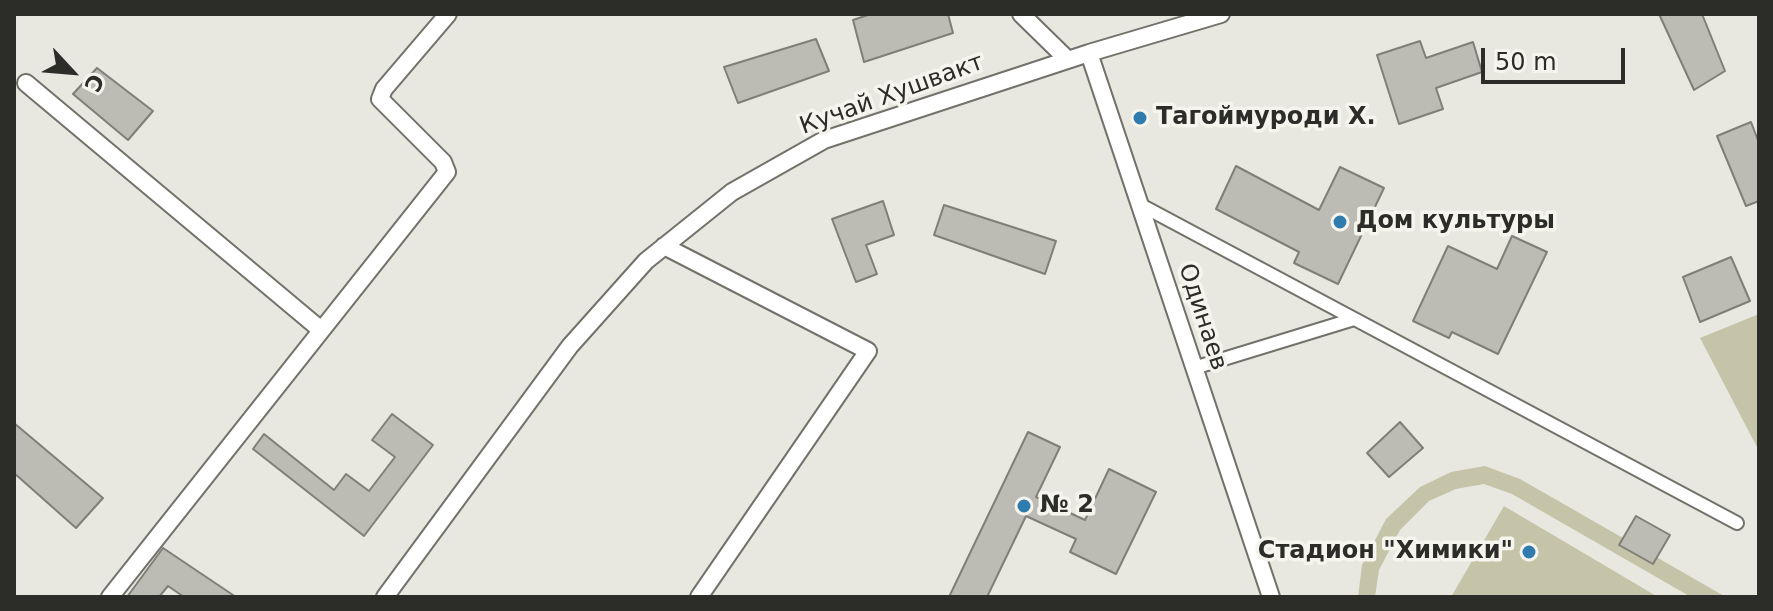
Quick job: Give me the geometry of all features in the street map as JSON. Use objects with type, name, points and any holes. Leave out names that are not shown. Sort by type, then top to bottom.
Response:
[{"type":"street","points":[[110,597],[447,172],[443,162],[380,99],[448,14]]},
{"type":"street","points":[[1021,14],[1068,60]]},
{"type":"street","name":"Кучай Хушвакт","points":[[385,597],[570,346],[646,261],[732,192],[824,140],[1089,53],[1221,14]]},
{"type":"street","name":"Одинаев","points":[[1089,53],[1271,597]]},
{"type":"street","points":[[26,83],[321,330]]},
{"type":"street","points":[[1139,204],[1737,523]]},
{"type":"street","points":[[664,246],[868,351],[699,597]]},
{"type":"street","points":[[1194,368],[1354,319]]},
{"type":"shaded area","points":[[1759,314],[1759,451],[1700,338]]},
{"type":"shaded area","points":[[1485,466],[1520,479],[1726,597],[1691,597],[1512,494],[1484,484],[1456,489],[1429,501],[1400,530],[1379,570],[1375,597],[1358,597],[1362,565],[1386,519],[1420,487],[1451,472]]},
{"type":"shaded area","name":"Стадион \"Химики\"","points":[[1504,506],[1658,597],[1451,597]]},
{"type":"building","points":[[871,14],[948,14],[953,33],[864,62],[853,20]]},
{"type":"building","points":[[1659,14],[1702,14],[1725,71],[1694,90]]},
{"type":"building","points":[[816,39],[829,71],[738,103],[724,67]]},
{"type":"building","points":[[1420,41],[1426,58],[1473,42],[1482,72],[1436,88],[1443,109],[1399,124],[1377,55]]},
{"type":"building","points":[[97,68],[153,111],[128,140],[73,94]]},
{"type":"building","points":[[1751,122],[1759,143],[1759,201],[1746,206],[1717,136]]},
{"type":"building","points":[[1236,166],[1319,210],[1340,167],[1384,188],[1338,284],[1294,263],[1299,252],[1216,209]]},
{"type":"building","points":[[883,201],[894,235],[866,245],[877,274],[856,282],[832,219]]},
{"type":"building","points":[[944,205],[1056,241],[1045,274],[934,235]]},
{"type":"building","points":[[1512,236],[1547,252],[1498,354],[1452,332],[1449,338],[1413,321],[1448,246],[1497,269]]},
{"type":"building","points":[[1731,257],[1750,301],[1700,322],[1683,277]]},
{"type":"building","points":[[392,414],[433,445],[364,536],[253,449],[264,434],[334,490],[346,474],[369,491],[395,457],[372,440]]},
{"type":"building","points":[[1400,422],[1423,448],[1389,477],[1367,453]]},
{"type":"building","points":[[14,423],[103,498],[76,528],[14,473]]},
{"type":"building","name":"№ 2","points":[[1028,432],[1060,447],[1036,497],[1085,520],[1109,469],[1156,492],[1116,574],[1070,552],[1076,539],[1026,516],[987,597],[949,597]]},
{"type":"building","points":[[1636,516],[1670,535],[1653,564],[1619,545]]},
{"type":"building","points":[[163,548],[236,597],[184,597],[168,586],[159,597],[127,597]]},
{"type":"place","name":"Тагоймуроди Х.","points":[[1140,118]]},
{"type":"place","name":"Дом культуры","points":[[1340,222]]},
{"type":"place","name":"№ 2","points":[[1024,506]]},
{"type":"place","name":"Стадион \"Химики\"","points":[[1529,552]]}]
